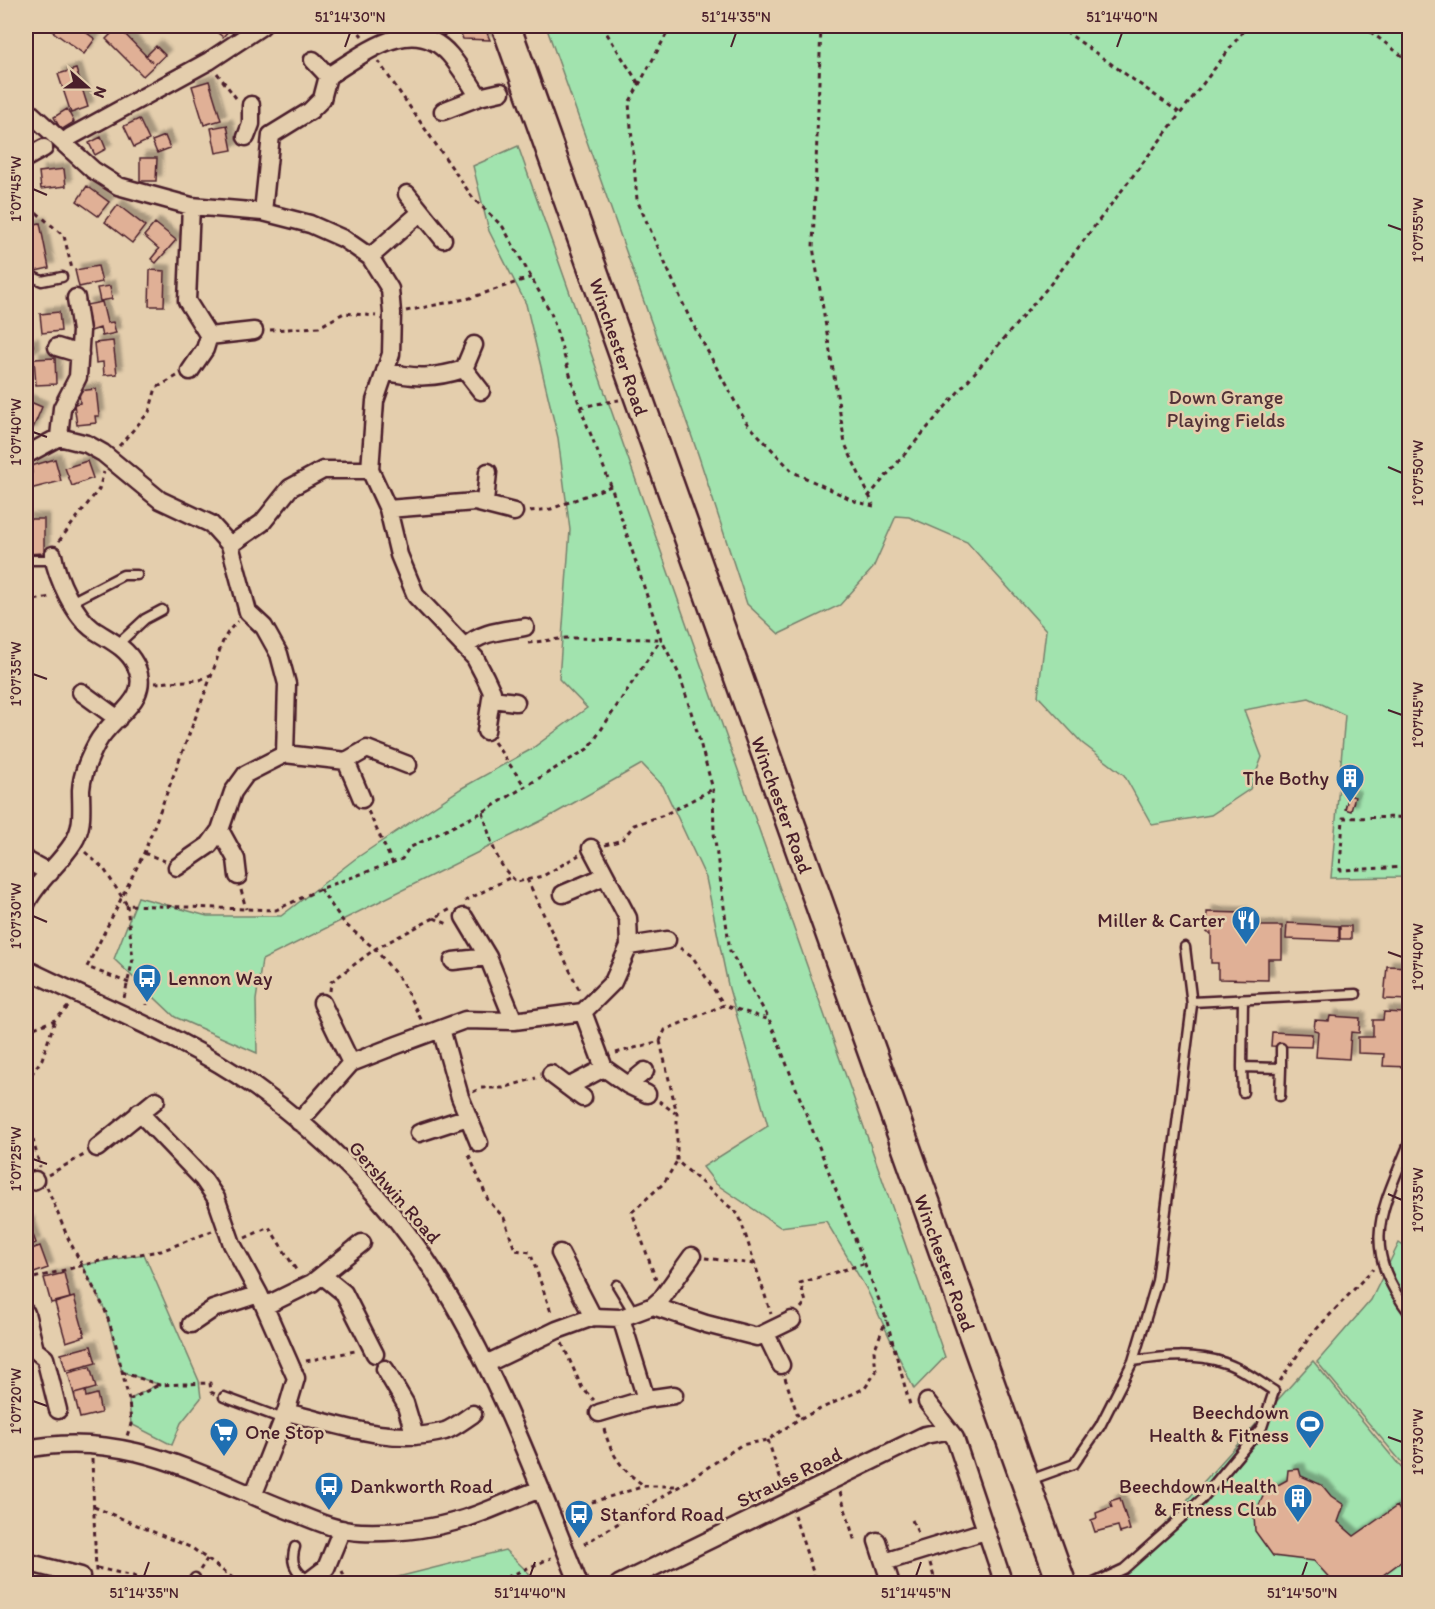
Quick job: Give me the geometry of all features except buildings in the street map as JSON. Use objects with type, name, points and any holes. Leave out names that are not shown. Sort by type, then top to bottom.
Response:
[{"type":"main road","name":"Winchester Road","points":[[506,26],[636,398],[1062,1584]]},
{"type":"street","points":[[70,137],[209,61],[262,26]]},
{"type":"street","points":[[271,135],[310,111],[322,99],[328,76],[395,38],[412,34],[428,39],[449,54],[479,97]]},
{"type":"street","points":[[313,60],[328,76]]},
{"type":"street","points":[[443,111],[479,97],[501,92]]},
{"type":"street","points":[[26,109],[93,170],[118,186],[190,206],[263,212],[344,239],[370,257],[390,289],[391,354],[375,401],[370,470],[388,509],[399,555],[416,596],[475,658],[492,692],[486,731]]},
{"type":"street","points":[[249,119],[271,135]]},
{"type":"street","points":[[263,212],[271,135]]},
{"type":"street","points":[[26,158],[44,148]]},
{"type":"street","points":[[407,194],[443,239]]},
{"type":"street","points":[[190,206],[187,301],[208,336],[206,349],[190,371]]},
{"type":"street","points":[[370,257],[421,212]]},
{"type":"street","points":[[59,437],[62,408],[78,377],[81,331],[76,298]]},
{"type":"street","points":[[208,336],[254,331]]},
{"type":"street","points":[[464,369],[474,345]]},
{"type":"street","points":[[57,346],[80,354]]},
{"type":"street","points":[[385,371],[411,378],[441,376],[464,369]]},
{"type":"street","points":[[464,369],[481,391]]},
{"type":"street","points":[[26,456],[59,437],[87,444],[109,456],[160,500],[211,524],[230,545],[248,612],[264,627],[279,654],[287,684],[285,754]]},
{"type":"street","points":[[230,545],[262,523],[290,488],[323,470],[370,470]]},
{"type":"street","points":[[485,502],[488,472]]},
{"type":"street","points":[[388,509],[485,502],[514,512]]},
{"type":"street","points":[[26,904],[32,891],[50,873],[74,842],[83,817],[81,790],[85,766],[99,740],[135,700],[141,683],[135,663],[118,644],[93,629],[82,619],[70,598],[53,558]]},
{"type":"street","points":[[465,647],[475,638],[486,633],[523,635]]},
{"type":"street","points":[[81,692],[118,719]]},
{"type":"street","points":[[492,699],[516,702]]},
{"type":"street","points":[[177,867],[209,845],[220,830],[233,792],[246,774],[285,754],[346,761],[367,749],[408,765]]},
{"type":"street","points":[[346,761],[362,799]]},
{"type":"street","points":[[220,830],[236,859],[238,876]]},
{"type":"street","points":[[299,1122],[351,1063],[465,1020],[514,1021],[585,1010],[613,982],[629,946],[628,918],[591,848]]},
{"type":"street","points":[[26,860],[50,873]]},
{"type":"street","points":[[564,894],[605,876]]},
{"type":"street","points":[[460,909],[488,957],[514,1021]]},
{"type":"street","points":[[629,946],[667,940]]},
{"type":"street","points":[[453,961],[488,957]]},
{"type":"street","name":"Gershwin Road","points":[[26,969],[188,1046],[254,1087],[342,1160],[389,1212],[433,1270],[486,1364],[579,1584]]},
{"type":"street","points":[[325,1008],[351,1063]]},
{"type":"street","points":[[585,1010],[602,1063],[628,1085],[648,1094]]},
{"type":"street","points":[[434,1031],[478,1143]]},
{"type":"street","points":[[568,1087],[602,1063]]},
{"type":"street","points":[[628,1085],[645,1071]]},
{"type":"street","points":[[551,1074],[583,1098]]},
{"type":"street","points":[[97,1148],[156,1100]]},
{"type":"street","points":[[139,1112],[203,1179],[216,1198],[232,1244],[262,1300],[296,1378],[253,1496]]},
{"type":"street","points":[[419,1133],[468,1117]]},
{"type":"street","points":[[191,1324],[213,1309],[262,1300],[323,1276],[362,1243]]},
{"type":"street","points":[[560,1253],[593,1317]]},
{"type":"street","points":[[486,1364],[557,1330],[593,1317],[628,1316],[658,1302],[692,1256]]},
{"type":"street","points":[[323,1276],[344,1293],[373,1350]]},
{"type":"street","points":[[658,1302],[757,1337],[787,1323]]},
{"type":"street","points":[[26,1313],[30,1351],[45,1358],[58,1410]]},
{"type":"street","points":[[628,1316],[646,1399]]},
{"type":"street","points":[[766,1334],[781,1365]]},
{"type":"street","points":[[386,1369],[405,1403],[416,1436]]},
{"type":"street","points":[[599,1413],[646,1399],[674,1395]]},
{"type":"street","points":[[919,1404],[954,1438],[1004,1584]]},
{"type":"street","points":[[284,1415],[385,1436],[416,1436],[447,1431],[473,1414]]},
{"type":"street","name":"Strauss Road","points":[[619,1584],[925,1435],[947,1431]]},
{"type":"street","points":[[26,1449],[51,1444],[124,1448],[178,1462],[253,1496],[342,1529],[359,1532],[427,1527],[465,1519],[540,1489]]},
{"type":"street","points":[[306,1582],[326,1568],[342,1529]]},
{"type":"street","points":[[884,1562],[985,1531]]},
{"type":"street","points":[[877,1541],[890,1581]]},
{"type":"street","points":[[26,1562],[88,1578]]},
{"type":"lane","points":[[26,274],[42,281],[62,277]]},
{"type":"lane","points":[[26,560],[53,558]]},
{"type":"lane","points":[[70,598],[123,574],[137,575]]},
{"type":"lane","points":[[118,644],[145,619],[162,610]]},
{"type":"lane","points":[[1024,1483],[1074,1464],[1100,1426],[1133,1361],[1157,1281],[1191,1002],[1185,947]]},
{"type":"lane","points":[[1191,1002],[1356,994]]},
{"type":"lane","points":[[1243,1000],[1243,1092]]},
{"type":"lane","points":[[1280,1096],[1281,1048]]},
{"type":"lane","points":[[1242,1067],[1281,1068]]},
{"type":"lane","points":[[1410,1141],[1385,1201],[1378,1238],[1381,1261],[1400,1300],[1410,1314]]},
{"type":"lane","points":[[617,1285],[628,1316]]},
{"type":"lane","points":[[1094,1583],[1124,1569],[1201,1500],[1262,1427],[1274,1391],[1227,1363],[1196,1356],[1166,1356],[1133,1361]]},
{"type":"lane","points":[[224,1397],[284,1415]]},
{"type":"lane","points":[[295,1546],[292,1557],[296,1571],[306,1582]]},
{"type":"path","points":[[354,26],[473,198],[503,227],[551,313],[580,407],[610,486],[661,639],[680,676],[713,789],[714,833],[730,951],[769,1019],[919,1404]]},
{"type":"path","points":[[602,26],[639,84]]},
{"type":"path","points":[[671,26],[629,103],[637,200],[689,317],[747,422],[793,472],[857,502],[874,506],[845,444],[813,246],[821,26]]},
{"type":"path","points":[[1058,26],[1180,113]]},
{"type":"path","points":[[868,497],[1049,286],[1247,26]]},
{"type":"path","points":[[1363,26],[1410,62]]},
{"type":"path","points":[[209,61],[249,119]]},
{"type":"path","points":[[26,188],[30,207],[26,218]]},
{"type":"path","points":[[30,207],[64,236],[76,298]]},
{"type":"path","points":[[53,558],[55,545],[99,489],[109,456],[149,412],[156,388],[190,371]]},
{"type":"path","points":[[580,407],[636,398]]},
{"type":"path","points":[[514,512],[551,508],[610,486]]},
{"type":"path","points":[[26,601],[70,598]]},
{"type":"path","points":[[129,983],[87,968],[144,853],[208,686],[220,644],[227,632],[248,612]]},
{"type":"path","points":[[523,635],[661,639]]},
{"type":"path","points":[[127,905],[276,910],[320,889],[393,864],[402,859],[409,848],[483,812],[589,747],[661,639]]},
{"type":"path","points":[[141,683],[200,680],[212,674]]},
{"type":"path","points":[[200,680],[208,686]]},
{"type":"path","points":[[486,731],[524,785]]},
{"type":"path","points":[[483,812],[500,862],[517,882],[543,876],[591,848],[622,840],[634,825],[664,815],[713,789]]},
{"type":"path","points":[[362,799],[393,864]]},
{"type":"path","points":[[1410,817],[1343,818],[1340,870],[1410,867]]},
{"type":"path","points":[[74,842],[104,869],[127,905],[133,959],[124,998]]},
{"type":"path","points":[[144,853],[177,867]]},
{"type":"path","points":[[325,1008],[331,982],[375,949],[460,909],[511,877]]},
{"type":"path","points":[[527,879],[585,1010]]},
{"type":"path","points":[[320,889],[345,924],[375,949],[400,979],[434,1031]]},
{"type":"path","points":[[667,940],[692,956],[724,1005],[769,1019]]},
{"type":"path","points":[[658,1302],[632,1212],[664,1183],[677,1161],[677,1114],[660,1041],[665,1030],[724,1005]]},
{"type":"path","points":[[26,1031],[55,1020],[69,1006]]},
{"type":"path","points":[[26,1082],[42,1059],[55,1020]]},
{"type":"path","points":[[602,1063],[660,1041]]},
{"type":"path","points":[[460,1097],[482,1088],[504,1088],[551,1074]]},
{"type":"path","points":[[648,1094],[677,1114]]},
{"type":"path","points":[[26,1113],[34,1180],[105,1310],[129,1400],[131,1424],[124,1448]]},
{"type":"path","points":[[478,1143],[469,1155],[488,1200],[504,1218],[515,1250],[530,1252],[557,1330]]},
{"type":"path","points":[[34,1180],[97,1148]]},
{"type":"path","points":[[677,1161],[739,1215],[768,1311],[787,1323],[806,1302],[800,1283],[863,1264]]},
{"type":"path","points":[[26,1280],[82,1265],[161,1251],[217,1229],[224,1245],[232,1244],[269,1227],[299,1275]]},
{"type":"path","points":[[692,1256],[754,1264]]},
{"type":"path","points":[[1274,1391],[1311,1335],[1381,1261]]},
{"type":"path","points":[[584,1544],[680,1486],[741,1445],[768,1440],[799,1419],[865,1388],[876,1372],[874,1351],[886,1318]]},
{"type":"path","points":[[291,1365],[373,1350]]},
{"type":"path","points":[[781,1365],[799,1419]]},
{"type":"path","points":[[122,1372],[159,1384],[210,1383],[211,1392],[224,1397]]},
{"type":"path","points":[[129,1400],[159,1384]]},
{"type":"path","points":[[768,1440],[783,1488]]},
{"type":"path","points":[[88,1578],[97,1568],[91,1445]]},
{"type":"path","points":[[563,1511],[645,1486],[680,1486]]},
{"type":"path","points":[[839,1488],[855,1542]]},
{"type":"path","points":[[94,1507],[192,1548],[242,1584]]},
{"type":"path","points":[[793,1513],[817,1584]]},
{"type":"path","points":[[491,1584],[550,1558]]},
{"type":"path","points":[[338,1564],[348,1584]]},
{"type":"path","points":[[97,1568],[134,1576],[153,1584]]},
{"type":"green space","name":"Down Grange Playing Fields","points":[[546,26],[1409,26],[1409,877],[1331,878],[1345,715],[1309,698],[1244,710],[1262,757],[1250,789],[1211,815],[1152,825],[1124,775],[1082,743],[1038,696],[1046,630],[967,542],[909,517],[896,516],[873,568],[840,605],[779,634],[747,604],[698,454]]},
{"type":"green space","points":[[518,146],[945,1357],[914,1389],[866,1288],[826,1221],[780,1227],[716,1184],[703,1167],[768,1126],[728,985],[706,878],[663,786],[642,764],[547,818],[262,960],[256,1000],[257,1053],[175,1017],[114,959],[138,897],[207,916],[281,916],[355,859],[462,788],[530,750],[587,708],[559,679],[570,530],[558,438],[526,304],[489,231],[473,166]]},
{"type":"green space","points":[[1399,1243],[1409,1250],[1409,1471],[1317,1362],[1371,1300]]},
{"type":"green space","points":[[144,1254],[199,1381],[201,1398],[181,1423],[172,1445],[131,1424],[129,1400],[158,1384],[122,1372],[105,1310],[82,1265]]},
{"type":"green space","name":"Beechdown Health & Fitness","points":[[1313,1361],[1409,1477],[1409,1583],[1111,1584]]},
{"type":"green space","points":[[505,1550],[539,1583],[377,1583],[386,1580]]},
{"type":"place","name":"The Bothy","points":[[1350,804]]},
{"type":"place","name":"Miller & Carter","points":[[1246,946]]},
{"type":"place","name":"Lennon Way","points":[[147,1004]]},
{"type":"place","name":"Beechdown Health & Fitness","points":[[1310,1450]]},
{"type":"place","name":"One Stop","points":[[224,1458]]},
{"type":"place","name":"Dankworth Road","points":[[329,1512]]},
{"type":"place","name":"Beechdown Health & Fitness Club","points":[[1298,1524]]},
{"type":"place","name":"Stanford Road","points":[[579,1540]]}]
